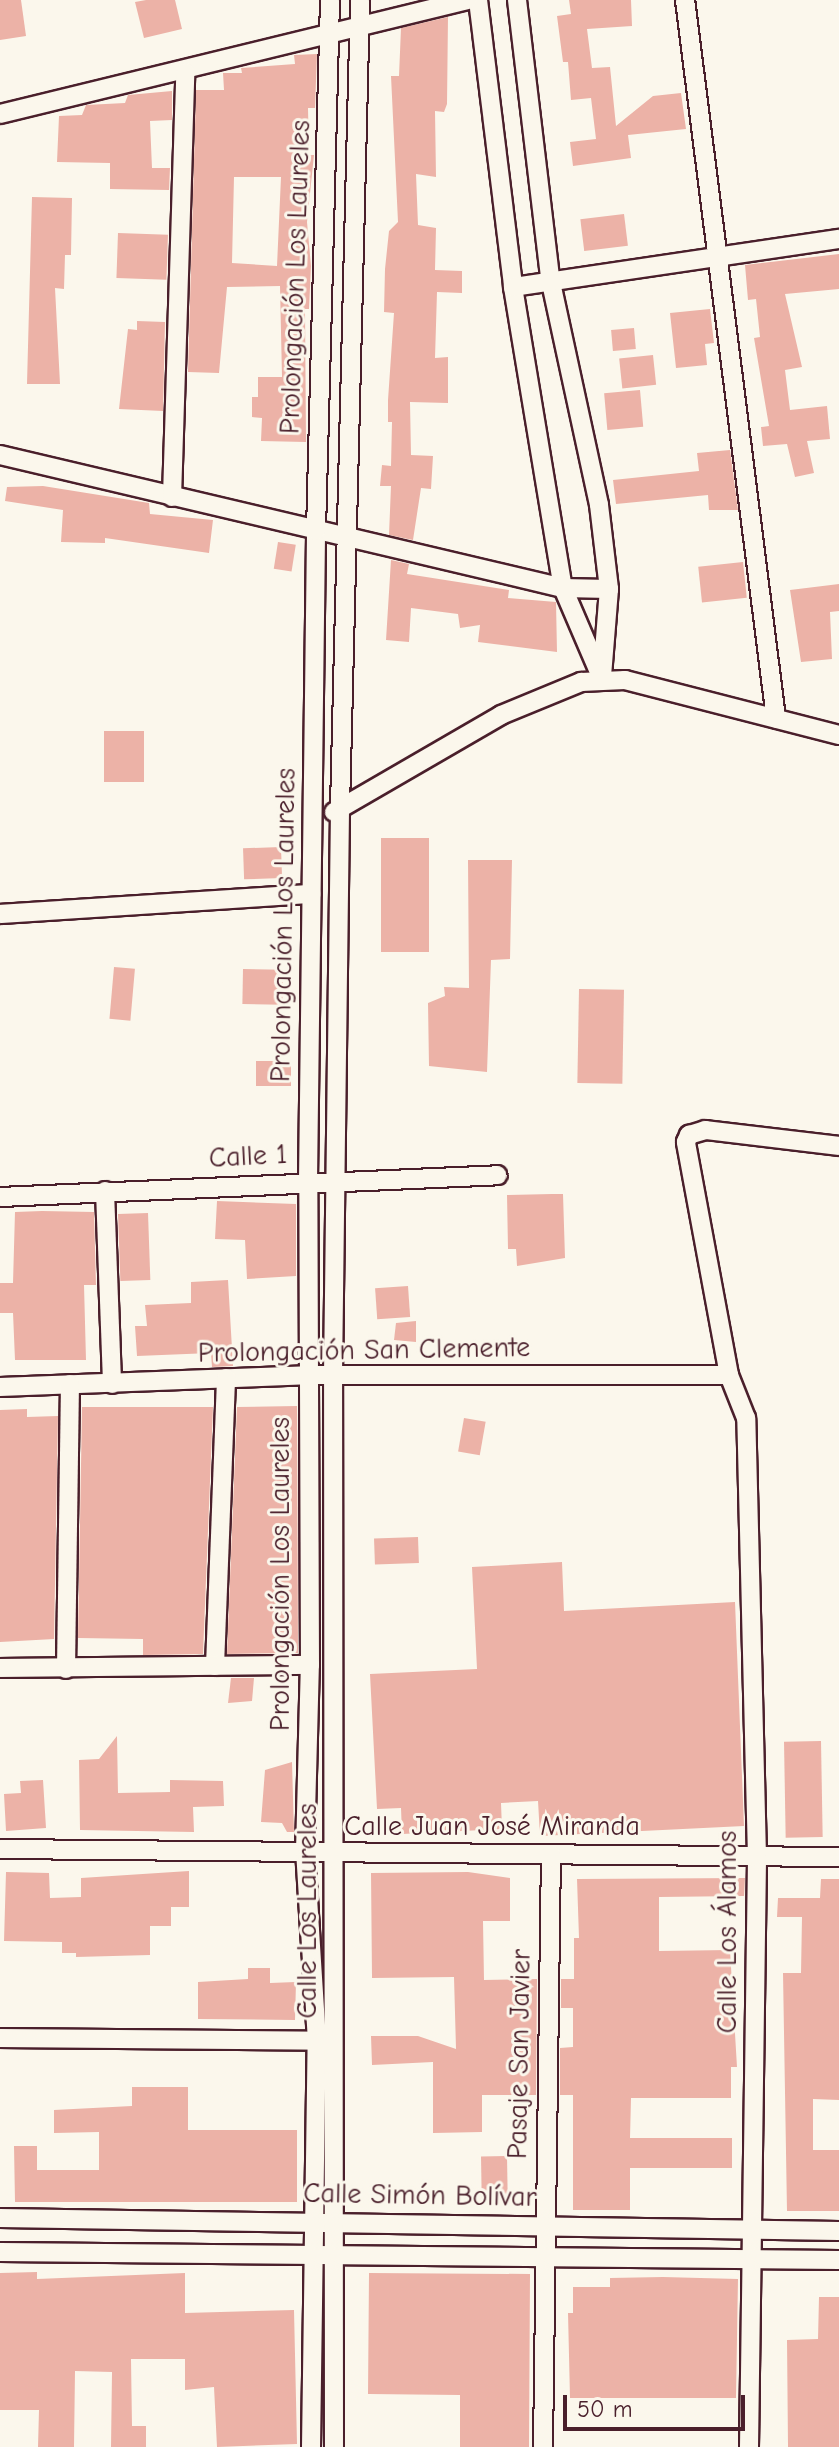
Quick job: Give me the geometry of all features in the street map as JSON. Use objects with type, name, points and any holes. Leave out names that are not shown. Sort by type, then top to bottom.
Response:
[{"type":"street","name":"Prolongación Los Laureles","points":[[305,1852],[310,1665],[307,1375],[311,894],[316,531],[330,0]]},
{"type":"street","name":"Prolongación Los Laureles","points":[[333,1375],[340,808],[360,0]]},
{"type":"street","points":[[0,114],[185,72],[467,0]]},
{"type":"street","points":[[478,0],[513,287],[563,588],[602,679]]},
{"type":"street","points":[[517,0],[550,278],[599,505],[609,589],[602,679]]},
{"type":"street","points":[[685,0],[776,718]]},
{"type":"street","points":[[172,497],[185,72]]},
{"type":"street","points":[[513,287],[550,278],[717,259],[839,239]]},
{"type":"street","points":[[0,455],[563,588],[609,589]]},
{"type":"street","points":[[312,826],[501,715],[602,679],[839,735]]},
{"type":"street","points":[[0,914],[311,894]]},
{"type":"street","points":[[729,1375],[690,1168],[689,1135],[705,1130],[839,1146]]},
{"type":"street","name":"Calle 1","points":[[0,1197],[498,1175]]},
{"type":"street","points":[[105,1191],[112,1384]]},
{"type":"street","name":"Prolongación San Clemente","points":[[0,1387],[307,1375],[729,1375]]},
{"type":"street","name":"Calle Los Laureles","points":[[333,1375],[334,2447]]},
{"type":"street","name":"Calle Los Álamos","points":[[729,1375],[746,1418],[757,1857],[749,2447]]},
{"type":"street","points":[[215,1666],[226,1378]]},
{"type":"street","points":[[66,1669],[70,1384]]},
{"type":"street","points":[[0,1668],[310,1665]]},
{"type":"street","name":"Calle Juan José Miranda","points":[[0,1849],[839,1857]]},
{"type":"street","name":"Calle Los Laureles","points":[[305,1852],[317,2041],[311,2222],[311,2447]]},
{"type":"street","name":"Pasaje San Javier","points":[[543,2447],[551,1854]]},
{"type":"street","points":[[0,2038],[317,2041]]},
{"type":"street","name":"Calle Simón Bolívar","points":[[0,2218],[839,2231]]},
{"type":"street","name":"Calle Simón Bolívar","points":[[0,2252],[544,2254],[839,2260]]},
{"type":"building","points":[[0,0],[21,0],[26,36],[0,40]]},
{"type":"building","points":[[175,0],[182,29],[144,38],[135,2]]},
{"type":"building","points":[[569,0],[631,0],[632,26],[587,29],[592,68],[610,67],[616,126],[653,96],[681,93],[686,129],[628,135],[631,158],[573,166],[570,142],[596,139],[591,98],[571,100],[568,62],[563,62],[557,16],[571,14]]},
{"type":"building","points":[[448,17],[447,104],[444,112],[435,111],[436,177],[416,174],[418,225],[436,228],[435,270],[462,271],[462,293],[437,292],[435,358],[448,357],[448,403],[410,402],[411,455],[433,456],[431,489],[421,488],[413,540],[389,535],[391,486],[380,486],[382,465],[391,466],[392,422],[388,422],[388,400],[394,313],[384,312],[385,269],[389,231],[398,222],[391,76],[399,76],[401,28]]},
{"type":"building","points":[[317,54],[315,108],[308,108],[309,155],[314,155],[307,222],[311,266],[309,309],[305,309],[306,442],[261,441],[262,418],[252,417],[252,397],[258,397],[258,377],[282,377],[280,286],[227,287],[219,373],[188,372],[196,90],[224,90],[223,73],[242,73],[241,68],[295,64],[294,55]],"holes":[[[234,177],[281,177],[277,266],[232,263]]]},
{"type":"building","points":[[172,91],[172,120],[150,121],[152,168],[170,168],[169,190],[110,189],[110,163],[57,162],[59,116],[82,115],[86,105],[125,103],[128,95]]},
{"type":"building","points":[[32,197],[72,198],[71,255],[65,255],[64,289],[55,288],[60,384],[27,384]]},
{"type":"building","points":[[624,214],[628,246],[584,251],[580,219]]},
{"type":"building","points":[[118,233],[168,235],[166,280],[116,278]]},
{"type":"building","points":[[839,254],[839,289],[785,294],[802,367],[785,370],[790,410],[827,406],[830,439],[807,441],[814,473],[795,477],[787,444],[763,446],[761,427],[769,426],[754,338],[760,337],[756,299],[748,300],[745,265]]},
{"type":"building","points":[[710,309],[714,343],[705,344],[707,365],[676,368],[670,313]]},
{"type":"building","points":[[137,321],[165,322],[163,411],[119,409],[128,329],[137,330]]},
{"type":"building","points":[[634,328],[636,349],[613,351],[611,330]]},
{"type":"building","points":[[653,355],[656,385],[622,388],[619,359]]},
{"type":"building","points":[[640,390],[643,427],[607,430],[604,393]]},
{"type":"building","points":[[730,450],[738,510],[709,510],[708,495],[616,504],[613,480],[699,471],[697,453]]},
{"type":"building","points":[[43,486],[149,503],[150,514],[213,520],[209,553],[105,538],[105,543],[61,542],[63,510],[5,501],[7,487]]},
{"type":"building","points":[[278,542],[296,545],[292,571],[274,569]]},
{"type":"building","points":[[391,560],[409,564],[407,574],[509,590],[508,598],[556,602],[557,652],[478,642],[480,625],[460,628],[458,614],[411,608],[409,642],[386,640]]},
{"type":"building","points":[[743,562],[747,598],[702,603],[698,567]]},
{"type":"building","points":[[839,584],[839,611],[830,612],[832,659],[801,662],[790,590]]},
{"type":"building","points":[[104,731],[144,731],[144,782],[104,782]]},
{"type":"building","points":[[381,838],[429,838],[429,952],[381,952]]},
{"type":"building","points":[[281,847],[282,878],[244,879],[243,848]]},
{"type":"building","points":[[468,860],[512,860],[510,959],[491,960],[487,1072],[429,1066],[428,1003],[445,996],[444,987],[469,988]]},
{"type":"building","points":[[114,967],[135,969],[130,1021],[109,1019]]},
{"type":"building","points":[[243,969],[283,970],[282,1005],[242,1004]]},
{"type":"building","points":[[579,989],[624,990],[622,1084],[577,1083]]},
{"type":"building","points":[[256,1061],[291,1061],[291,1086],[256,1086]]},
{"type":"building","points":[[563,1194],[565,1258],[517,1266],[516,1249],[508,1249],[507,1195]]},
{"type":"building","points":[[217,1201],[296,1204],[296,1276],[247,1279],[245,1240],[215,1239]]},
{"type":"building","points":[[15,1212],[94,1212],[96,1285],[84,1285],[86,1360],[15,1360],[13,1313],[0,1313],[0,1283],[13,1283]]},
{"type":"building","points":[[148,1213],[150,1280],[120,1281],[118,1214]]},
{"type":"building","points":[[228,1280],[233,1366],[212,1367],[211,1353],[137,1356],[135,1326],[147,1326],[145,1305],[191,1303],[191,1282]]},
{"type":"building","points":[[408,1286],[410,1317],[377,1319],[375,1288]]},
{"type":"building","points":[[416,1321],[416,1342],[394,1340],[396,1323]]},
{"type":"building","points":[[297,1406],[298,1653],[227,1654],[237,1407]]},
{"type":"building","points":[[82,1407],[213,1407],[203,1654],[143,1655],[143,1639],[78,1638]]},
{"type":"building","points":[[27,1409],[27,1417],[58,1416],[54,1639],[0,1642],[0,1410]]},
{"type":"building","points":[[464,1418],[486,1422],[480,1455],[458,1451]]},
{"type":"building","points":[[418,1537],[419,1563],[375,1565],[374,1539]]},
{"type":"building","points":[[562,1562],[564,1611],[735,1602],[744,1826],[540,1836],[538,1801],[501,1803],[502,1829],[402,1834],[401,1808],[377,1809],[370,1674],[477,1669],[472,1567]]},
{"type":"building","points":[[231,1678],[254,1678],[252,1701],[228,1703]]},
{"type":"building","points":[[117,1736],[118,1793],[170,1792],[170,1780],[223,1781],[224,1806],[193,1807],[194,1832],[80,1830],[79,1760],[99,1759]]},
{"type":"building","points":[[821,1741],[823,1837],[786,1838],[784,1742]]},
{"type":"building","points":[[292,1762],[294,1832],[287,1832],[282,1823],[261,1822],[265,1770]]},
{"type":"building","points":[[43,1780],[46,1828],[6,1831],[4,1794],[21,1793],[20,1781]]},
{"type":"building","points":[[189,1871],[189,1907],[171,1907],[171,1926],[150,1926],[150,1955],[76,1957],[76,1953],[62,1953],[62,1942],[4,1941],[6,1872],[49,1873],[50,1898],[81,1897],[81,1878]]},
{"type":"building","points":[[468,1872],[510,1878],[510,1921],[483,1921],[484,1980],[537,1979],[536,2095],[482,2095],[482,2132],[433,2133],[433,2062],[372,2065],[371,2036],[418,2036],[456,2049],[454,1977],[372,1978],[371,1873]]},
{"type":"building","points":[[745,1878],[744,1896],[659,1897],[659,1951],[730,1950],[737,2067],[731,2067],[731,2098],[631,2098],[630,2138],[732,2138],[732,2168],[630,2168],[630,2210],[573,2210],[573,2095],[560,2095],[560,2048],[573,2047],[573,2008],[561,2008],[561,1979],[574,1979],[574,1938],[579,1938],[577,1879]]},
{"type":"building","points":[[821,1879],[839,1879],[839,2100],[813,2099],[813,2150],[839,2150],[839,2211],[787,2211],[783,1973],[801,1973],[802,1917],[777,1917],[778,1898],[820,1898]]},
{"type":"building","points":[[248,1968],[270,1968],[270,1983],[296,1982],[295,2020],[198,2019],[198,1982],[248,1979]]},
{"type":"building","points":[[132,2087],[188,2087],[188,2130],[297,2130],[297,2202],[15,2202],[14,2146],[37,2146],[37,2170],[99,2170],[99,2132],[54,2133],[54,2110],[132,2106]]},
{"type":"building","points":[[481,2156],[507,2156],[508,2198],[482,2198]]},
{"type":"building","points":[[37,2272],[37,2279],[185,2273],[185,2313],[294,2310],[297,2444],[217,2447],[214,2387],[185,2390],[185,2359],[131,2359],[132,2426],[146,2426],[146,2447],[111,2447],[112,2372],[75,2371],[74,2447],[38,2447],[39,2410],[0,2410],[0,2273]]},
{"type":"building","points":[[369,2273],[530,2274],[529,2447],[460,2447],[460,2395],[368,2394]]},
{"type":"building","points":[[610,2278],[738,2279],[736,2398],[570,2398],[568,2313],[573,2313],[573,2287],[610,2287]]},
{"type":"building","points":[[819,2297],[839,2297],[839,2447],[788,2447],[787,2340],[818,2339]]}]
